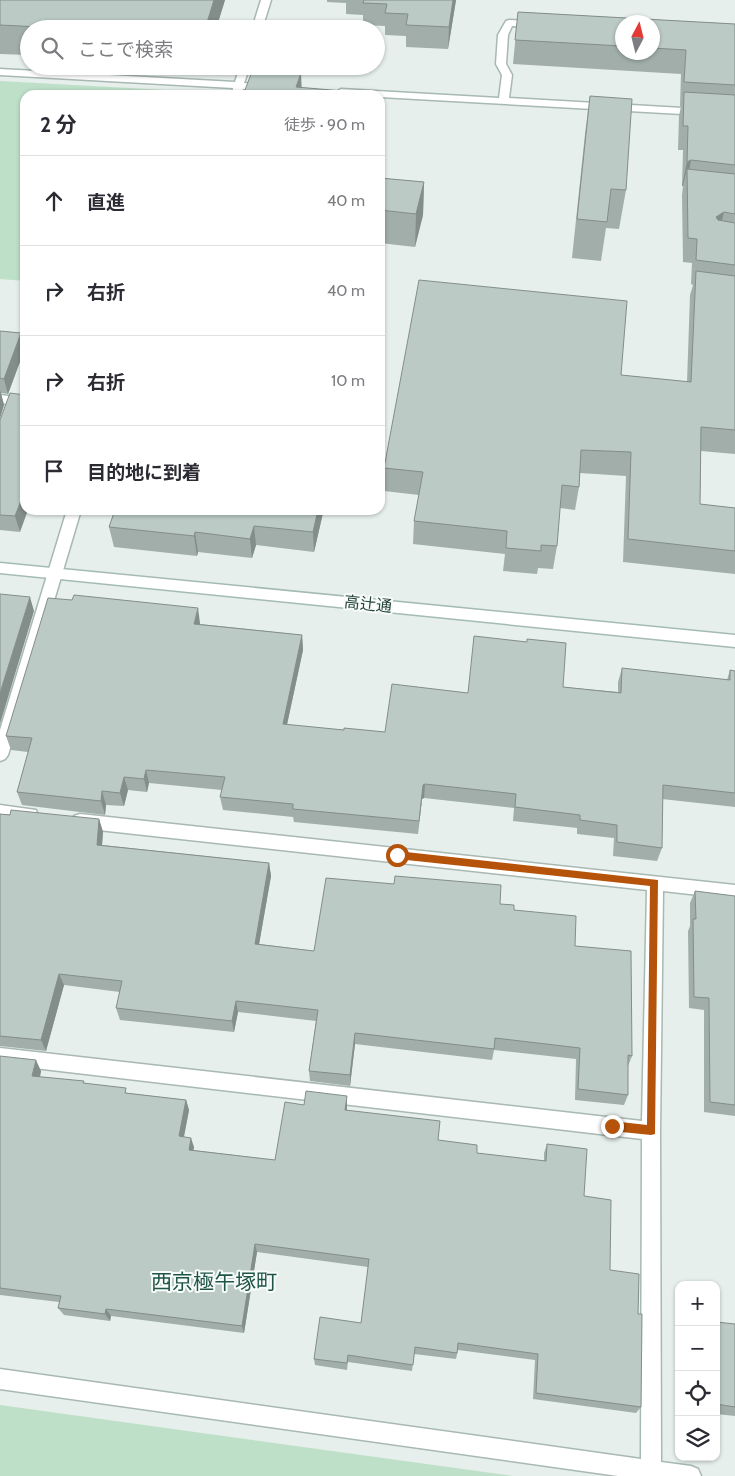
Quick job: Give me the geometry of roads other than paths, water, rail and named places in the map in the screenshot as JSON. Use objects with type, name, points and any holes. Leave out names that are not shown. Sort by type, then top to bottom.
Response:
[{"type":"street","points":[[260,20],[266,0]]},
{"type":"street","points":[[504,101],[507,75],[501,64],[503,35],[509,23],[546,25]]},
{"type":"street","points":[[0,72],[20,74]]},
{"type":"street","points":[[40,75],[237,90],[278,88]]},
{"type":"street","points":[[237,90],[242,75]]},
{"type":"street","points":[[385,94],[735,114]]},
{"type":"street","points":[[0,399],[20,401]]},
{"type":"street","points":[[0,755],[72,515]]},
{"type":"street","name":"高辻通","points":[[0,568],[735,641]]},
{"type":"street","points":[[0,812],[50,818]]},
{"type":"street","points":[[70,820],[735,892]]},
{"type":"street","points":[[651,1470],[651,1131],[655,883]]},
{"type":"street","points":[[0,1056],[651,1131]]},
{"type":"street","points":[[0,1379],[691,1476]]},
{"type":"district","name":"西京極午塚町","points":[[214,1281]]}]
